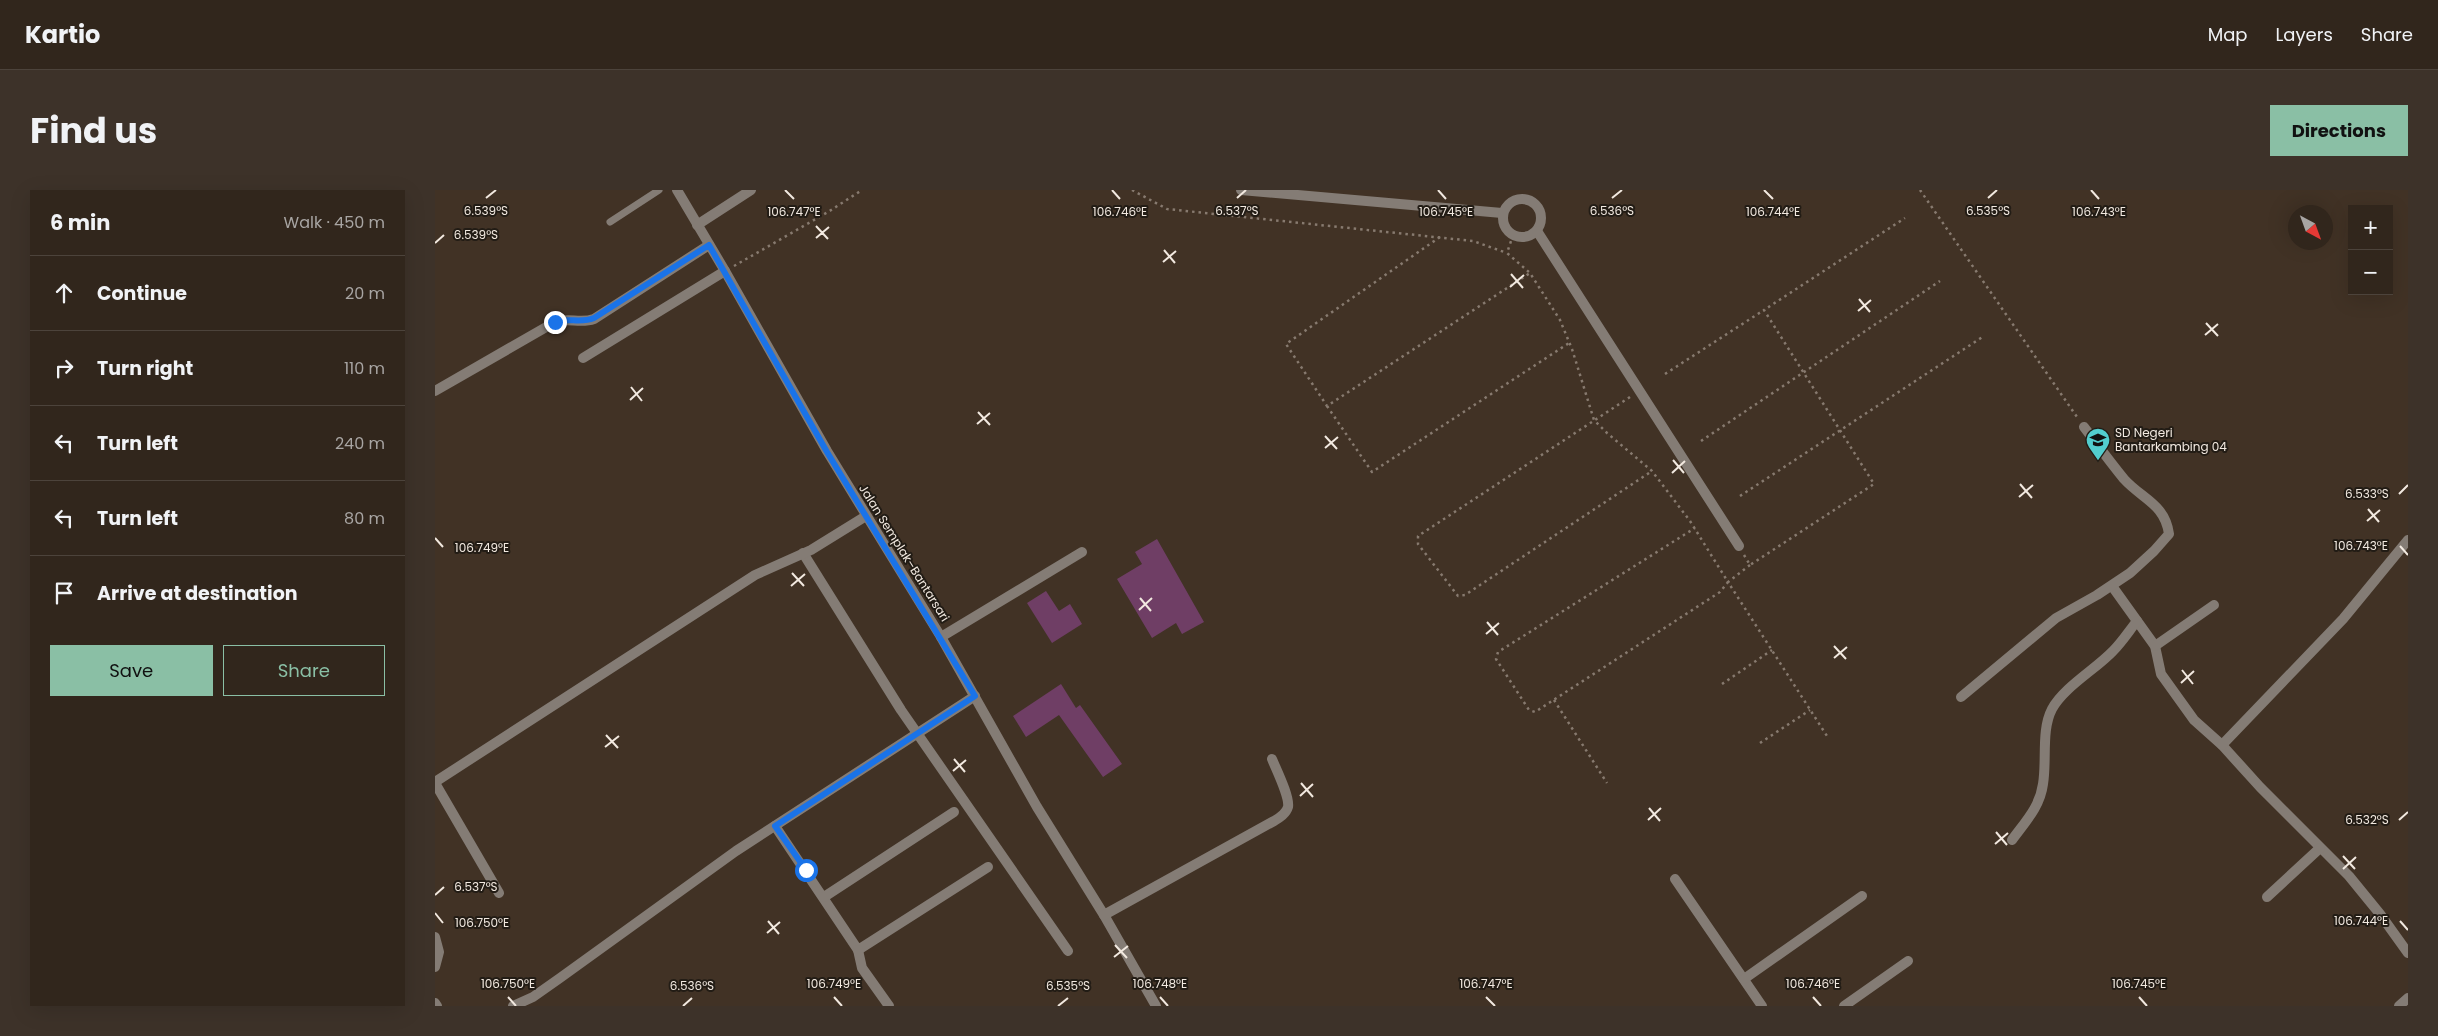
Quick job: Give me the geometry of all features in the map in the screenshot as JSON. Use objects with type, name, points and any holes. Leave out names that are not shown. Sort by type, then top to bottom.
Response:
[{"type":"street","name":"Jalan Semplak–Bantarsari","points":[[677,190],[866,516],[941,637],[1037,807],[1104,915],[1156,1006]]},
{"type":"street","points":[[697,224],[751,190]]},
{"type":"street","points":[[1241,190],[1503,213]]},
{"type":"street","points":[[1525,197],[1537,204],[1543,218],[1537,231],[1526,237],[1513,236],[1504,226],[1503,213],[1511,201],[1525,197]]},
{"type":"street","points":[[1537,231],[1739,546]]},
{"type":"street","points":[[435,391],[555,322],[562,320],[579,322],[594,318],[709,245]]},
{"type":"street","points":[[583,358],[725,271]]},
{"type":"street","points":[[1961,697],[2056,618],[2112,586],[2154,551],[2169,534],[2167,520],[2152,501],[2124,478],[2084,427]]},
{"type":"street","points":[[499,893],[435,782],[755,575],[803,554],[866,516]]},
{"type":"street","points":[[2222,745],[2343,619],[2408,540]]},
{"type":"street","points":[[941,637],[1083,552]]},
{"type":"street","points":[[803,554],[917,734],[1068,951]]},
{"type":"street","points":[[2112,586],[2155,646],[2161,674],[2194,720],[2222,745],[2349,876],[2408,953]]},
{"type":"street","points":[[2155,646],[2214,605]]},
{"type":"street","points":[[2012,840],[2035,809],[2040,799],[2043,785],[2047,720],[2053,707],[2115,650],[2137,621]]},
{"type":"street","points":[[513,1006],[533,997],[679,890],[975,696]]},
{"type":"street","points":[[1104,915],[1275,821],[1285,813],[1288,806],[1287,798],[1272,759]]},
{"type":"street","points":[[824,897],[955,812]]},
{"type":"street","points":[[775,826],[858,950],[862,968],[887,1003],[875,1006]]},
{"type":"street","points":[[2267,897],[2320,848]]},
{"type":"street","points":[[858,950],[988,867]]},
{"type":"street","points":[[1675,879],[1762,1006]]},
{"type":"street","points":[[1744,979],[1862,896]]},
{"type":"street","points":[[435,936],[439,952],[435,967]]},
{"type":"street","points":[[1843,1006],[1908,962]]},
{"type":"street","points":[[533,997],[540,1006]]},
{"type":"street","points":[[2399,1006],[2408,998]]},
{"type":"lane","points":[[610,222],[659,190]]},
{"type":"path","points":[[725,271],[828,212],[862,190]]},
{"type":"path","points":[[1132,190],[1167,209],[1473,240],[1507,253],[1529,273],[1560,320],[1594,420],[1607,434],[1652,471],[1695,528],[1827,736]]},
{"type":"path","points":[[1920,190],[2003,313],[2084,427]]},
{"type":"path","points":[[1665,374],[1905,218]]},
{"type":"path","points":[[1507,253],[1513,236]]},
{"type":"path","points":[[1439,237],[1286,344],[1372,472],[1569,343]]},
{"type":"path","points":[[1327,406],[1529,273]]},
{"type":"path","points":[[1701,441],[1940,281]]},
{"type":"path","points":[[1695,528],[1498,652],[1496,659],[1529,710],[1535,712],[1720,592],[1728,582],[1750,565],[1874,484],[1764,310]]},
{"type":"path","points":[[1740,496],[1841,432],[1984,336]]},
{"type":"path","points":[[1640,391],[1418,536],[1418,544],[1458,596],[1465,595],[1652,471]]},
{"type":"path","points":[[1739,546],[1750,565]]},
{"type":"path","points":[[1722,684],[1772,650]]},
{"type":"path","points":[[1554,700],[1607,783]]},
{"type":"path","points":[[1760,743],[1810,710]]},
{"type":"building","points":[[1157,539],[1204,622],[1182,634],[1176,623],[1152,638],[1117,579],[1142,564],[1135,552]]},
{"type":"building","points":[[1046,591],[1059,611],[1070,604],[1082,624],[1052,643],[1027,603]]},
{"type":"building","points":[[1061,684],[1076,708],[1080,705],[1122,764],[1103,777],[1059,715],[1026,737],[1013,716]]},
{"type":"place","name":"SD Negeri Bantarkambing 04","points":[[2098,461]]},
{"type":"route","points":[[555,322],[562,320],[584,322],[594,318],[709,245],[827,452],[941,637],[975,696],[775,826],[806,870]]}]
